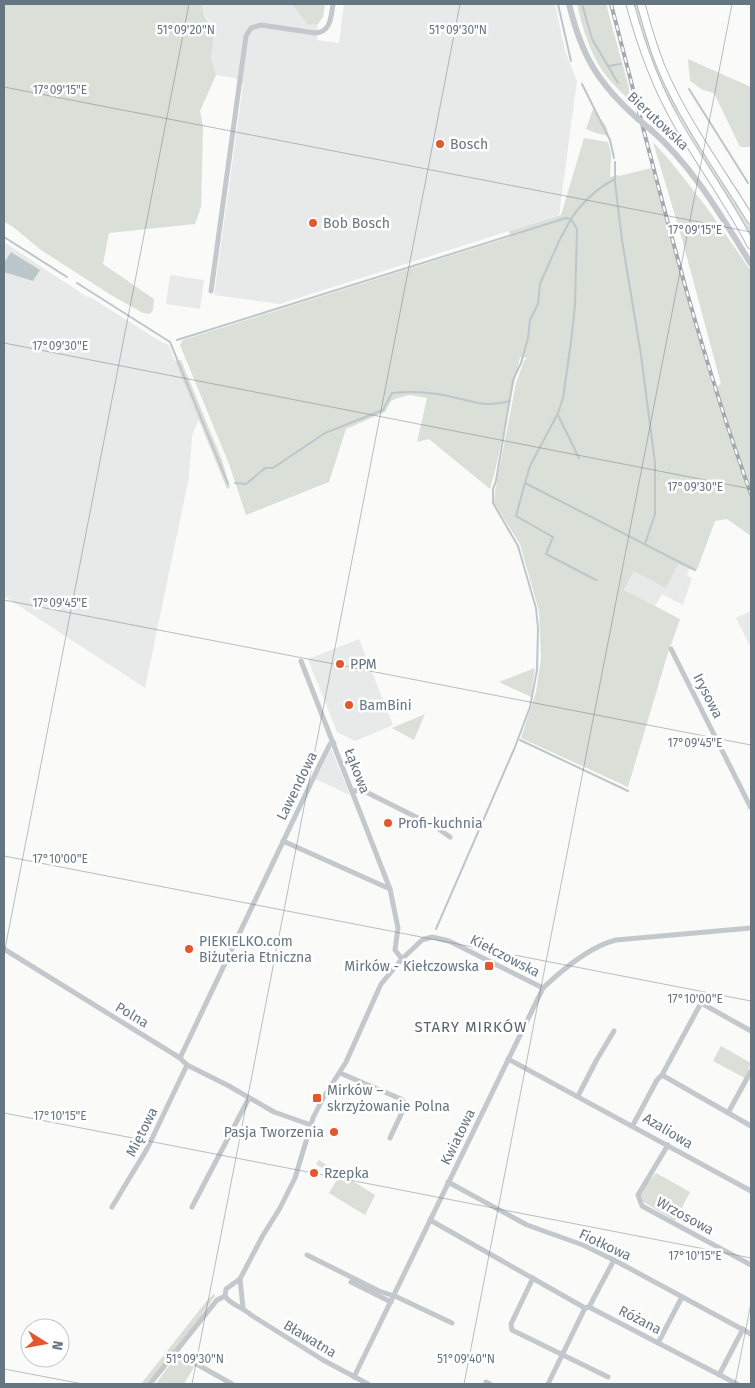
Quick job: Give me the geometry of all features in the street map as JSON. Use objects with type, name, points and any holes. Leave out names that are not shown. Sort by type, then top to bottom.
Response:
[{"type":"main road","points":[[630,4],[646,56],[663,95],[726,199],[751,245]]},
{"type":"main road","points":[[641,4],[654,50],[671,87],[690,124],[751,220]]},
{"type":"street","points":[[211,291],[246,36],[251,28],[261,25],[315,33],[321,32],[330,23],[333,4]]},
{"type":"street","name":"Bierutowska","points":[[570,4],[579,38],[593,70],[618,101],[671,148],[683,162],[726,222],[751,264]]},
{"type":"street","name":"Bierutowska","points":[[743,251],[751,258]]},
{"type":"street","name":"Irysowa","points":[[671,649],[751,808]]},
{"type":"street","name":"Łąkowa","points":[[301,661],[390,889],[398,928],[395,950],[402,959]]},
{"type":"street","name":"Lawendowa","points":[[180,1058],[320,764],[330,744],[334,743]]},
{"type":"street","points":[[352,791],[362,790],[436,827],[450,837]]},
{"type":"street","points":[[284,841],[390,889]]},
{"type":"street","name":"Kiełczowska","points":[[225,1296],[226,1289],[240,1279],[295,1178],[311,1125],[322,1100],[340,1073],[377,990],[402,959],[422,940],[432,937],[453,943],[543,988],[591,951],[606,942],[751,928]]},
{"type":"street","name":"Polna","points":[[4,949],[180,1058],[187,1065],[274,1112],[311,1125]]},
{"type":"street","name":"Kwiatowa","points":[[354,1377],[543,988]]},
{"type":"street","name":"Azaliowa","points":[[751,1031],[701,1003],[633,1125],[751,1190]]},
{"type":"street","points":[[578,1096],[614,1031]]},
{"type":"street","points":[[508,1059],[633,1125]]},
{"type":"street","name":"Miętowa","points":[[112,1207],[147,1149],[187,1065]]},
{"type":"street","points":[[728,1113],[751,1071]]},
{"type":"street","points":[[340,1073],[401,1099],[405,1103],[390,1138]]},
{"type":"street","points":[[662,1075],[751,1126]]},
{"type":"street","points":[[192,1207],[249,1098]]},
{"type":"street","name":"Wrzosowa","points":[[668,1145],[638,1195],[642,1206],[751,1265]]},
{"type":"street","name":"Fiołkowa","points":[[448,1182],[527,1225],[583,1245],[614,1260],[751,1334]]},
{"type":"street","name":"Różana","points":[[430,1220],[587,1308],[658,1342],[737,1384]]},
{"type":"street","points":[[307,1255],[379,1291],[452,1323]]},
{"type":"street","points":[[548,1384],[614,1260]]},
{"type":"street","points":[[533,1278],[511,1328],[608,1377]]},
{"type":"street","points":[[240,1279],[243,1308]]},
{"type":"street","points":[[350,1282],[391,1302]]},
{"type":"street","points":[[150,1384],[217,1300],[225,1296]]},
{"type":"street","name":"Bławatna","points":[[225,1296],[228,1301],[243,1308],[282,1335],[368,1384]]},
{"type":"street","points":[[658,1342],[682,1297]]},
{"type":"street","points":[[719,1375],[743,1329]]},
{"type":"street","points":[[175,1352],[232,1384]]},
{"type":"shaded area","points":[[4,4],[202,4],[205,18],[215,28],[211,58],[216,75],[200,111],[203,126],[201,207],[195,224],[109,233],[103,264],[154,299],[153,310],[150,314],[143,313],[111,295],[41,250],[12,226],[4,222]]},
{"type":"shaded area","points":[[202,4],[292,4],[308,25],[318,24],[317,40],[339,43],[344,4],[555,4],[565,51],[577,81],[559,215],[280,304],[214,295],[243,85],[235,78],[216,75],[211,58],[215,28],[202,12]]},
{"type":"shaded area","points":[[292,4],[325,4],[323,17],[318,24],[308,25]]},
{"type":"shaded area","points":[[577,4],[606,4],[629,88],[629,100],[599,66],[590,47]]},
{"type":"shaded area","points":[[634,4],[637,4],[655,61],[669,93],[698,144],[751,227],[751,237],[668,98],[651,58]]},
{"type":"shaded area","points":[[688,59],[751,87],[751,147],[740,147],[714,93],[703,90],[690,81]]},
{"type":"shaded area","points":[[593,109],[606,126],[609,136],[586,129]]},
{"type":"shaded area","points":[[584,138],[608,142],[611,154],[610,177],[651,168],[713,389],[721,384],[682,239],[653,142],[707,208],[751,271],[751,536],[727,519],[715,521],[697,570],[678,564],[666,588],[634,571],[624,590],[680,619],[628,787],[521,738],[536,692],[541,658],[539,611],[520,544],[494,503],[516,383],[524,361],[527,358],[520,357],[490,489],[429,439],[417,442],[427,398],[410,395],[391,401],[385,412],[346,429],[329,482],[246,515],[229,464],[180,345],[183,340],[510,237],[509,231],[561,215]]},
{"type":"shaded area","points":[[4,242],[87,297],[90,297],[163,343],[168,344],[199,419],[192,436],[189,477],[145,688],[4,596]]},
{"type":"shaded area","points":[[11,252],[40,270],[33,281],[4,272],[4,263]]},
{"type":"shaded area","points":[[170,275],[204,280],[200,309],[166,304]]},
{"type":"shaded area","points":[[181,360],[222,460],[230,487],[227,489],[175,361]]},
{"type":"shaded area","points":[[678,564],[689,569],[687,576],[692,578],[683,605],[662,594],[655,606],[624,590],[634,571]]},
{"type":"shaded area","points":[[751,611],[751,648],[736,618]]},
{"type":"shaded area","points":[[359,639],[393,725],[355,741],[337,732],[308,659]]},
{"type":"shaded area","points":[[535,668],[531,697],[499,682]]},
{"type":"shaded area","points":[[425,714],[414,740],[392,728]]},
{"type":"shaded area","points":[[331,748],[350,795],[315,779]]},
{"type":"shaded area","points":[[721,1046],[751,1063],[745,1078],[713,1061]]},
{"type":"shaded area","points":[[319,1160],[375,1195],[365,1215],[329,1193],[338,1178],[316,1164]]},
{"type":"shaded area","points":[[656,1173],[690,1192],[675,1221],[642,1201],[640,1195]]},
{"type":"shaded area","points":[[214,1294],[215,1296],[198,1321],[147,1384],[141,1384],[209,1298]]},
{"type":"shaded area","points":[[178,1359],[194,1367],[184,1384],[156,1384],[173,1360]]},
{"type":"waterway","points":[[558,4],[571,61]]},
{"type":"waterway","points":[[582,4],[592,39],[618,83]]},
{"type":"waterway","points":[[608,66],[621,64]]},
{"type":"waterway","points":[[582,84],[610,140],[614,158]]},
{"type":"waterway","points":[[689,89],[748,183]]},
{"type":"waterway","points":[[615,162],[615,183],[622,240],[641,355],[655,463],[655,514],[645,544]]},
{"type":"waterway","points":[[615,179],[590,196],[571,219],[577,229],[575,305],[563,398],[558,413],[530,466],[525,483],[695,570]]},
{"type":"waterway","points":[[177,340],[566,218],[571,219],[540,284],[538,304],[530,320],[528,338],[521,363],[513,380],[496,481],[493,489],[493,503],[518,546],[536,608],[538,628],[537,670],[530,707],[515,747],[436,929]]},
{"type":"waterway","points":[[4,237],[67,277]]},
{"type":"waterway","points":[[77,283],[170,342],[228,484]]},
{"type":"waterway","points":[[235,483],[246,484],[265,468],[273,468],[325,433],[383,410],[392,393],[434,394],[485,404],[510,401]]},
{"type":"waterway","points":[[558,415],[579,458]]},
{"type":"waterway","points":[[525,483],[516,516],[553,537],[546,554],[596,580]]},
{"type":"waterway","points":[[520,740],[628,791]]},
{"type":"railway","points":[[611,4],[693,312],[730,434],[751,494]]},
{"type":"place","name":"Bosch","points":[[440,144]]},
{"type":"place","name":"Bob Bosch","points":[[313,223]]},
{"type":"place","name":"PPM","points":[[340,664]]},
{"type":"place","name":"BamBini","points":[[349,705]]},
{"type":"place","name":"Profi-kuchnia","points":[[388,823]]},
{"type":"place","name":"PIEKIELKO.com Biżuteria Etniczna","points":[[189,949]]},
{"type":"place","name":"Mirków - Kiełczowska","points":[[489,966]]},
{"type":"place","name":"Mirków – skrzyżowanie Polna","points":[[317,1098]]},
{"type":"place","name":"Pasja Tworzenia","points":[[334,1132]]},
{"type":"place","name":"Rzepka","points":[[314,1173]]},
{"type":"district","name":"STARY MIRKÓW","points":[[471,1027]]}]
